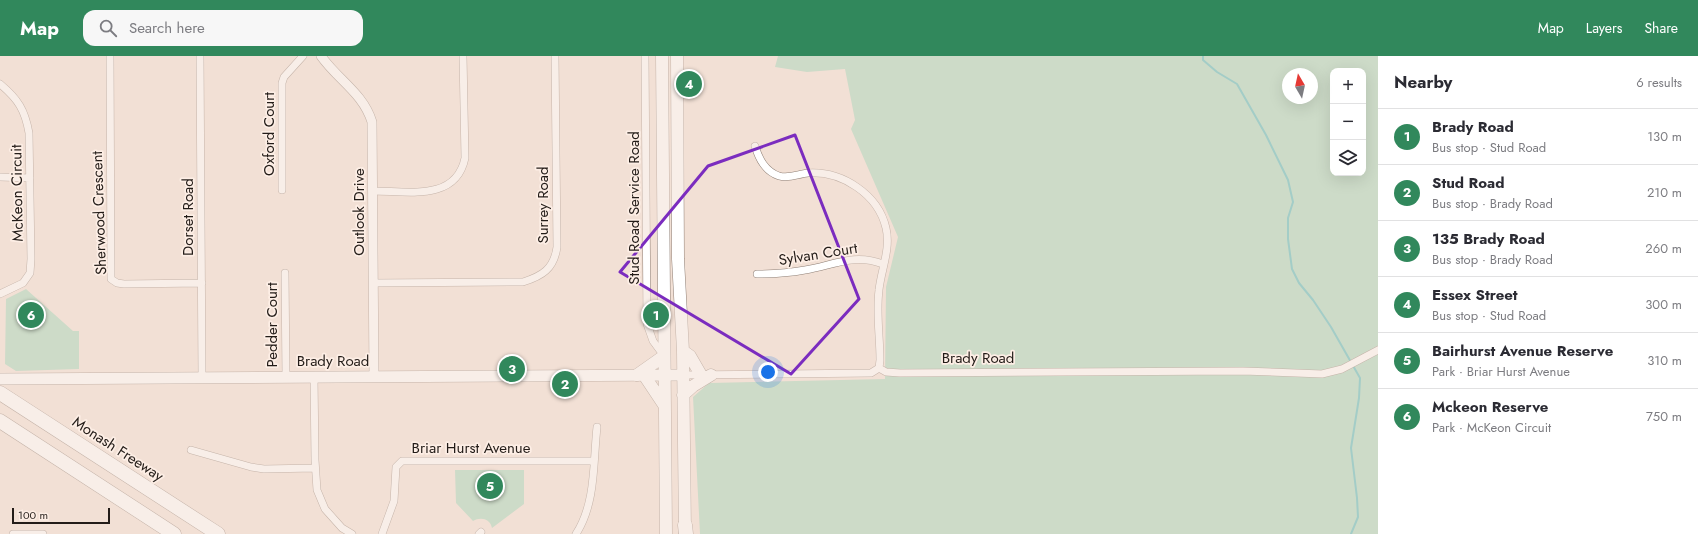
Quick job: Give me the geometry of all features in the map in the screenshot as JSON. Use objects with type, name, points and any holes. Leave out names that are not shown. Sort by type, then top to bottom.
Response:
[{"type":"highway","points":[[662,56],[666,534]]},
{"type":"highway","points":[[677,56],[678,259],[683,351],[685,531]]},
{"type":"highway","points":[[683,351],[690,356],[706,375],[683,395]]},
{"type":"highway","points":[[664,356],[640,375],[664,406]]},
{"type":"highway","name":"Monash Freeway","points":[[0,393],[218,534]]},
{"type":"highway","points":[[0,421],[174,534]]},
{"type":"main road","name":"Brady Road","points":[[4,379],[683,375]]},
{"type":"street","name":"Sherwood Crescent","points":[[110,56],[111,279],[117,283],[124,284],[202,283]]},
{"type":"street","name":"Dorset Road","points":[[200,56],[202,377]]},
{"type":"street","name":"Oxford Court","points":[[282,190],[282,83],[284,77],[302,58],[307,56]]},
{"type":"street","name":"Outlook Drive","points":[[314,56],[327,65],[364,102],[370,113],[372,122],[374,376]]},
{"type":"street","name":"Outlook Drive","points":[[321,56],[327,65]]},
{"type":"street","points":[[373,191],[434,191],[445,187],[458,176],[465,158],[463,56]]},
{"type":"street","name":"Surrey Road","points":[[373,283],[523,282],[536,278],[548,269],[554,258],[557,247],[555,56]]},
{"type":"street","name":"Stud Road Service Road","points":[[646,56],[647,324],[653,341],[664,356]]},
{"type":"street","name":"McKeon Circuit","points":[[0,84],[15,98],[26,117],[29,133],[30,178],[30,273],[23,283],[0,294]]},
{"type":"street","points":[[755,146],[766,169],[775,175],[782,177],[808,173],[830,175],[844,180],[865,193],[879,210],[886,228],[887,245],[878,298],[879,368]]},
{"type":"street","points":[[0,177],[30,178]]},
{"type":"street","name":"Sylvan Court","points":[[757,274],[796,272],[848,259],[870,260],[883,264]]},
{"type":"street","name":"Pedder Court","points":[[285,273],[286,377]]},
{"type":"street","name":"Brady Road","points":[[683,375],[871,373],[879,368],[889,373],[1243,372],[1317,375],[1336,372],[1378,350]]},
{"type":"street","points":[[314,376],[315,468],[317,490],[325,509],[342,528],[352,534]]},
{"type":"street","points":[[576,534],[588,508],[592,488],[596,426]]},
{"type":"street","points":[[191,450],[251,468],[315,468]]},
{"type":"street","name":"Briar Hurst Avenue","points":[[382,534],[394,501],[396,467],[402,461],[593,461]]},
{"type":"street","points":[[13,534],[43,534]]},
{"type":"highlighted area","points":[[795,135],[859,299],[791,374],[620,272],[708,166]]},
{"type":"green space","points":[[778,56],[1378,56],[1378,534],[700,534],[693,397],[709,383],[885,379],[886,287],[898,237],[851,129],[855,120],[845,69],[807,72],[775,67]]},
{"type":"green space","points":[[26,289],[73,331],[79,331],[79,369],[16,371],[5,364],[6,299]]},
{"type":"green space","points":[[455,470],[524,470],[524,504],[492,528],[487,520],[479,519],[473,521],[456,503]]},
{"type":"waterway","points":[[1203,56],[1203,60],[1217,72],[1237,84],[1266,135],[1288,180],[1293,202],[1288,218],[1288,239],[1292,269],[1299,283],[1313,300],[1331,327],[1360,378],[1359,398],[1351,448],[1358,517],[1351,534]]},
{"type":"place","name":"Essex Street","points":[[689,84]]},
{"type":"place","name":"Mckeon Reserve","points":[[31,315]]},
{"type":"place","name":"Brady Road","points":[[656,315]]},
{"type":"place","name":"135 Brady Road","points":[[512,369]]},
{"type":"place","name":"Stud Road","points":[[565,384]]},
{"type":"place","name":"Bairhurst Avenue Reserve","points":[[490,486]]}]
